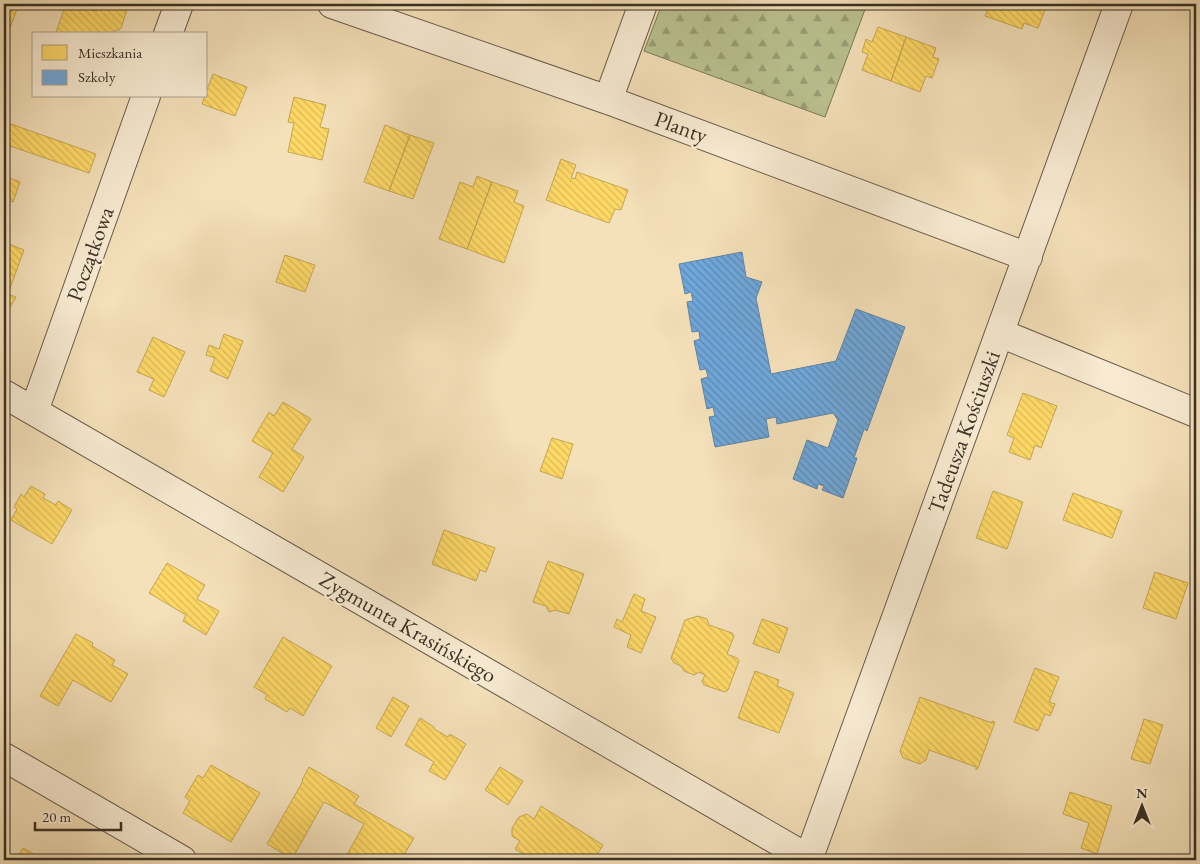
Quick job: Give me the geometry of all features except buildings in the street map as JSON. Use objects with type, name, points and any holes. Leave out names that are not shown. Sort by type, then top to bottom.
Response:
[{"type":"street","points":[[169,32],[179,4]]},
{"type":"street","name":"Planty","points":[[332,4],[608,100],[1028,257]]},
{"type":"street","points":[[608,100],[643,4]]},
{"type":"street","name":"Tadeusza Kościuszki","points":[[810,860],[1119,4]]},
{"type":"street","name":"Początkowa","points":[[34,411],[145,98]]},
{"type":"street","points":[[1000,334],[1196,413]]},
{"type":"street","name":"Zygmunta Krasińskiego","points":[[4,394],[810,860]]},
{"type":"street","points":[[4,757],[182,860]]},
{"type":"green space","points":[[662,4],[867,4],[825,117],[644,51]]}]
